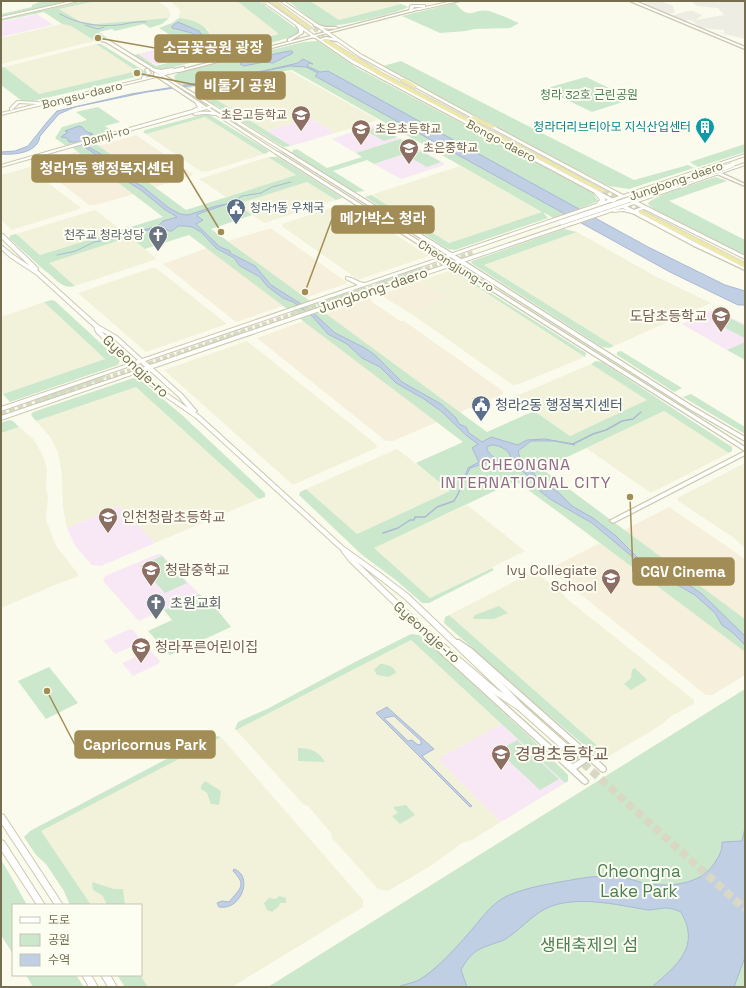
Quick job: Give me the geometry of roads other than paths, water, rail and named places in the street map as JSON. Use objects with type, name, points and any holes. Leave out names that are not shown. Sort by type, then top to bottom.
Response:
[{"type":"highway","name":"Bongo-daero","points":[[272,1],[312,27]]},
{"type":"highway","name":"Bongo-daero","points":[[277,1],[312,27]]},
{"type":"highway","points":[[282,1],[287,4]]},
{"type":"highway","name":"Bongo-daero","points":[[330,41],[360,63],[606,190]]},
{"type":"highway","points":[[402,80],[434,101]]},
{"type":"highway","points":[[392,83],[434,101]]},
{"type":"highway","points":[[442,105],[493,127]]},
{"type":"highway","points":[[442,105],[476,128]]},
{"type":"highway","points":[[643,211],[745,262]]},
{"type":"highway","points":[[643,211],[745,266]]},
{"type":"main road","points":[[1,18],[77,1]]},
{"type":"main road","name":"Bongsu-daero","points":[[419,9],[448,1]]},
{"type":"main road","name":"Bongsu-daero","points":[[419,9],[458,1]]},
{"type":"main road","name":"Bongo-daero","points":[[265,2],[313,36]]},
{"type":"main road","name":"Bongo-daero","points":[[287,4],[312,27],[326,33],[330,41],[493,127],[606,190],[622,196],[633,202],[643,211],[745,258]]},
{"type":"main road","points":[[411,11],[412,6],[426,6]]},
{"type":"main road","points":[[142,78],[149,73],[150,69],[164,71],[180,70]]},
{"type":"main road","points":[[172,82],[171,76],[180,70]]},
{"type":"main road","name":"Bongsu-daero","points":[[4,112],[180,70]]},
{"type":"main road","name":"Bongsu-daero","points":[[1,114],[11,109],[18,102],[45,103],[159,75]]},
{"type":"main road","points":[[193,113],[200,107],[197,102]]},
{"type":"main road","points":[[1,169],[71,147],[211,108]]},
{"type":"main road","name":"Cheongjung-ro","points":[[211,108],[217,115],[277,152]]},
{"type":"main road","name":"Cheongjung-ro","points":[[211,108],[283,150]]},
{"type":"main road","points":[[193,113],[210,113],[217,115]]},
{"type":"main road","name":"Damji-ro","points":[[1,166],[71,147]]},
{"type":"main road","name":"Jungbong-daero","points":[[730,164],[745,156]]},
{"type":"main road","name":"Jungbong-daero","points":[[560,222],[591,206],[745,156]]},
{"type":"main road","name":"Jungbong-daero","points":[[1,409],[451,255],[471,252],[730,164],[745,161]]},
{"type":"main road","name":"Jungbong-daero","points":[[1,418],[418,274],[461,261],[471,252],[560,222],[603,212],[745,164]]},
{"type":"main road","points":[[606,190],[626,192],[645,189]]},
{"type":"main road","points":[[591,206],[603,200],[596,192]]},
{"type":"main road","points":[[603,212],[624,210],[643,211],[644,200],[654,194]]},
{"type":"main road","name":"Gyeongje-ro","points":[[1,235],[39,274],[96,326],[115,337],[180,395],[198,417]]},
{"type":"main road","name":"Gyeongje-ro","points":[[1,246],[13,257],[39,274]]},
{"type":"main road","points":[[418,274],[428,268],[421,266]]},
{"type":"main road","points":[[349,290],[354,286],[348,278],[360,284],[366,284]]},
{"type":"main road","name":"Gyeongje-ro","points":[[96,326],[98,331],[131,365],[159,390],[198,417],[342,548],[392,585],[505,690],[520,707],[574,755]]},
{"type":"main road","points":[[174,351],[171,353],[171,356],[181,357]]},
{"type":"main road","points":[[102,375],[108,374],[111,376],[110,379],[103,383]]},
{"type":"main road","name":"Gyeongje-ro","points":[[342,548],[351,560],[427,634],[496,692],[520,707]]},
{"type":"main road","points":[[1,817],[58,904]]},
{"type":"main road","points":[[1,843],[40,904]]},
{"type":"main road","points":[[87,976],[94,987]]},
{"type":"main road","points":[[106,976],[113,987]]},
{"type":"street","points":[[632,1],[745,48]]},
{"type":"street","name":"Bongsu-daero","points":[[180,70],[419,9]]},
{"type":"street","points":[[291,41],[301,33],[298,25]]},
{"type":"street","points":[[312,27],[348,27]]},
{"type":"street","points":[[291,41],[330,41],[335,35],[348,27]]},
{"type":"street","name":"Bongo-daero","points":[[313,36],[330,41],[353,62],[596,192],[623,205],[643,211],[745,269]]},
{"type":"street","name":"Cheongjung-ro","points":[[150,69],[103,42],[103,40],[108,41],[172,82],[178,90],[197,102],[211,108]]},
{"type":"street","points":[[172,82],[184,88],[211,108]]},
{"type":"street","name":"Cheongjung-ro","points":[[283,150],[690,407],[745,439]]},
{"type":"street","name":"Cheongjung-ro","points":[[277,152],[451,264],[745,449]]},
{"type":"street","points":[[718,173],[745,185]]},
{"type":"street","points":[[596,192],[606,194],[610,191],[606,190]]},
{"type":"street","points":[[613,521],[745,453]]},
{"type":"street","points":[[427,634],[439,648],[585,780]]},
{"type":"street","points":[[445,635],[470,651],[603,769]]},
{"type":"street","points":[[570,766],[574,766],[586,759],[586,755]]},
{"type":"water","points":[[178,22],[199,31],[204,38],[210,42],[232,48],[218,50],[206,49],[196,43],[192,33],[172,28],[172,26]]},
{"type":"water","points":[[292,51],[293,53],[273,63],[264,62],[244,66],[240,64],[245,60],[261,58],[263,55]]},
{"type":"water","points":[[303,59],[313,64],[309,63],[307,66],[320,72],[328,71],[648,247],[725,285],[745,291],[745,305],[738,305],[670,272],[315,76],[318,73],[306,67],[290,66],[248,74],[298,63]]},
{"type":"water","points":[[236,77],[147,92],[75,107],[59,114],[40,136],[35,146],[25,152],[1,154],[1,152],[15,151],[28,146],[57,111],[131,94]]},
{"type":"water","points":[[79,126],[87,132],[93,134],[81,138],[87,146],[106,157],[116,167],[122,169],[128,179],[142,186],[169,208],[180,214],[188,215],[227,204],[198,214],[197,216],[203,220],[196,224],[220,247],[230,251],[230,253],[255,266],[271,285],[309,309],[335,333],[365,348],[375,355],[402,382],[441,404],[456,418],[459,424],[466,427],[469,433],[482,442],[491,437],[518,445],[527,440],[545,439],[574,444],[575,445],[554,441],[531,441],[518,451],[520,463],[530,469],[540,481],[558,492],[572,506],[593,518],[616,536],[639,559],[660,572],[692,587],[702,594],[745,636],[745,645],[732,632],[722,625],[715,613],[695,595],[642,565],[592,523],[550,499],[540,491],[526,474],[515,466],[510,465],[506,467],[489,462],[470,468],[458,494],[468,468],[479,462],[472,448],[478,444],[467,436],[441,411],[424,399],[396,383],[380,367],[362,358],[347,344],[328,334],[312,316],[293,302],[283,298],[267,286],[260,277],[240,266],[234,258],[216,248],[201,232],[192,227],[186,226],[178,226],[172,231],[161,227],[117,239],[158,226],[163,221],[177,217],[164,209],[141,190],[120,177],[106,161],[96,159],[94,156],[95,154],[77,142],[69,142],[67,138],[61,137],[68,132],[65,131]],"holes":[[[494,445],[505,449],[509,453],[510,458],[507,460],[500,460],[493,457],[487,447]]]},
{"type":"water","points":[[387,707],[434,749],[422,756],[472,806],[470,807],[376,713]],"holes":[[[394,716],[421,741],[421,744],[418,745],[412,740],[408,741],[384,718]]]},
{"type":"water","points":[[745,828],[745,957],[734,987],[652,987],[677,963],[687,945],[687,924],[681,912],[668,908],[648,910],[582,901],[569,902],[545,909],[504,940],[476,951],[469,957],[461,970],[467,987],[397,987],[417,981],[430,972],[444,960],[495,903],[507,896],[538,886],[577,879],[607,876],[626,878],[658,885],[687,882],[704,874],[711,867],[720,853],[722,842],[742,841]]},
{"type":"water","points":[[234,869],[240,873],[243,878],[244,885],[242,892],[239,899],[233,904],[227,907],[219,907],[217,903],[222,901],[229,902],[239,890],[241,884],[238,876],[233,871]]},
{"type":"waterway","points":[[60,14],[74,20],[95,25],[110,26],[135,22],[146,22]]},
{"type":"waterway","points":[[85,25],[98,29],[104,27]]},
{"type":"waterway","points":[[228,205],[242,196],[261,193],[272,187],[291,182]]},
{"type":"waterway","points":[[57,255],[76,251],[94,242],[117,238]]},
{"type":"waterway","points":[[573,444],[593,434],[606,430],[622,421],[633,419],[641,412]]},
{"type":"waterway","points":[[383,533],[398,528],[410,520],[414,520],[415,517],[425,517],[437,507],[454,501],[458,494]]},
{"type":"tunnel","points":[[314,28],[330,40]]},
{"type":"tunnel","points":[[603,191],[641,212]]},
{"type":"tunnel","points":[[99,381],[473,253]]},
{"type":"tunnel","points":[[1,415],[102,380]]},
{"type":"tunnel","points":[[574,755],[745,909]]},
{"type":"place","name":"소금꽃공원 광장","points":[[98,38]]},
{"type":"place","name":"비둘기 공원","points":[[137,73]]},
{"type":"place","name":"초은고등학교","points":[[301,132]]},
{"type":"place","name":"청라더리브티아모 지식산업센터","points":[[705,144]]},
{"type":"place","name":"초은초등학교","points":[[361,146]]},
{"type":"place","name":"초은중학교","points":[[409,165]]},
{"type":"place","name":"청라1동 우채국","points":[[236,225]]},
{"type":"place","name":"청라1동 행정복지센터","points":[[221,232]]},
{"type":"place","name":"천주교 청라성당","points":[[158,252]]},
{"type":"place","name":"메가박스 청라","points":[[305,292]]},
{"type":"place","name":"도담초등학교","points":[[721,333]]},
{"type":"place","name":"청라2동 행정복지센터","points":[[481,422]]},
{"type":"place","name":"CGV Cinema","points":[[630,497]]},
{"type":"place","name":"인천청람초등학교","points":[[108,534]]},
{"type":"place","name":"청람중학교","points":[[151,587]]},
{"type":"place","name":"Ivy Collegiate School","points":[[611,595]]},
{"type":"place","name":"초원교회","points":[[156,620]]},
{"type":"place","name":"청라푸른어린이집","points":[[141,664]]},
{"type":"place","name":"Capricornus Park","points":[[47,691]]},
{"type":"place","name":"경명초등학교","points":[[501,771]]},
{"type":"district","name":"CHEONGNA INTERNATIONAL CITY","points":[[526,473]]},
{"type":"park label","name":"청라 32호 근린공원","points":[[589,95]]},
{"type":"park label","name":"Cheongna Lake Park","points":[[639,881]]},
{"type":"park label","name":"생태축제의 섬","points":[[589,945]]}]
